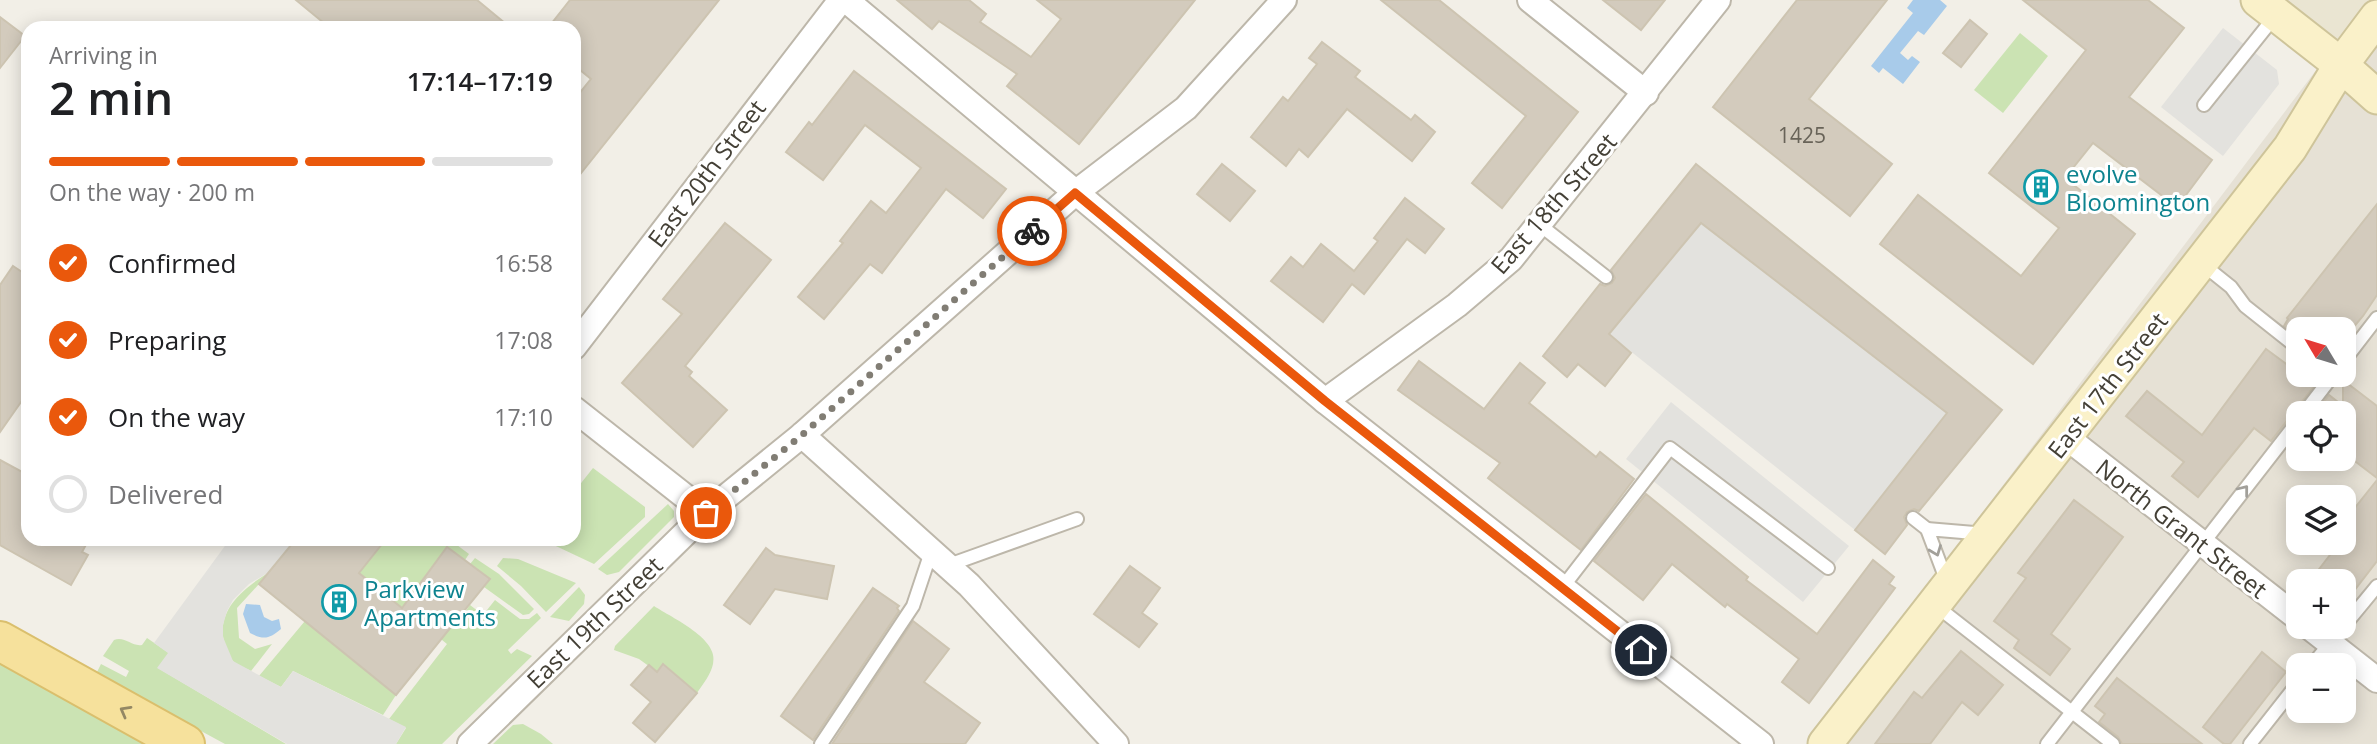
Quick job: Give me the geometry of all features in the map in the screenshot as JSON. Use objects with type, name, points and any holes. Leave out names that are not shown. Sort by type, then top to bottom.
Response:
[{"type":"main road","points":[[2267,7],[2377,97]]},
{"type":"main road","name":"East 17th Street","points":[[1825,744],[2290,148],[2341,65],[2377,18]]},
{"type":"main road","points":[[0,641],[185,744]]},
{"type":"street","points":[[843,0],[1325,401],[1760,744]]},
{"type":"street","name":"East 20th Street","points":[[581,337],[843,0]]},
{"type":"street","name":"East 19th Street","points":[[470,744],[706,513],[802,435],[1075,193],[1186,108],[1284,0]]},
{"type":"street","points":[[1531,0],[1646,93]]},
{"type":"street","name":"East 18th Street","points":[[1325,401],[1457,304],[1511,259],[1718,0]]},
{"type":"street","points":[[581,415],[706,513]]},
{"type":"street","points":[[802,435],[969,584],[1116,744]]},
{"type":"street","name":"North Grant Street","points":[[2066,437],[2286,609]]},
{"type":"street","points":[[2325,639],[2377,680]]},
{"type":"lane","points":[[2204,105],[2267,7]]},
{"type":"lane","points":[[1540,225],[1606,277]]},
{"type":"lane","points":[[2201,263],[2231,287],[2245,306],[2286,338]]},
{"type":"lane","points":[[2356,345],[2377,318]]},
{"type":"lane","points":[[2047,744],[2286,437]]},
{"type":"lane","points":[[1562,587],[1670,448],[1828,568]]},
{"type":"lane","points":[[1913,518],[1927,529],[1990,535]]},
{"type":"lane","points":[[821,744],[913,606],[938,559],[1077,519]]},
{"type":"lane","points":[[1927,529],[1942,596],[2071,711],[2113,744]]},
{"type":"lane","points":[[2322,653],[2377,586]]},
{"type":"lane","points":[[2249,744],[2286,698]]},
{"type":"shaded area","points":[[2278,0],[2369,0],[2334,45]]},
{"type":"shaded area","points":[[2369,0],[2377,0],[2377,744],[1808,744]]},
{"type":"shaded area","points":[[2223,28],[2277,70],[2279,84],[2223,156],[2161,107]]},
{"type":"shaded area","points":[[1701,223],[1947,413],[1855,530],[1609,334]]},
{"type":"shaded area","points":[[1671,402],[1849,546],[1803,602],[1626,459]]},
{"type":"shaded area","points":[[225,546],[291,546],[271,571],[249,584],[233,600],[227,611],[223,637],[233,661],[281,687],[293,671],[406,727],[396,744],[287,744],[157,668],[168,653],[154,643]]},
{"type":"green space","points":[[2020,33],[2048,56],[2003,113],[1974,90]]},
{"type":"green space","points":[[593,468],[645,507],[645,517],[594,564],[556,546],[581,546],[581,483]]},
{"type":"green space","points":[[668,504],[674,511],[674,517],[619,572],[607,575],[598,569]]},
{"type":"green space","points":[[380,546],[458,546],[469,554],[465,560],[447,547],[420,583],[462,616],[470,605],[483,615],[495,600],[520,619],[529,619],[537,613],[541,618],[508,650],[511,654],[517,649],[532,656],[442,744],[396,744],[406,728],[389,719],[447,644],[359,573]]},
{"type":"green space","points":[[475,558],[499,574],[534,609],[523,615],[484,587],[490,579],[470,564]]},
{"type":"green space","points":[[503,558],[518,559],[576,583],[546,612],[497,566]]},
{"type":"green space","points":[[271,571],[237,608],[239,638],[255,649],[272,644],[251,671],[228,655],[223,632],[224,621],[228,610],[242,592]]},
{"type":"green space","points":[[579,587],[585,595],[584,604],[569,621],[550,617]]},
{"type":"green space","points":[[654,606],[693,630],[709,646],[713,664],[697,693],[664,664],[657,672],[639,659],[614,650]]},
{"type":"green space","points":[[305,621],[396,695],[383,715],[293,671],[281,687],[259,676]]},
{"type":"green space","points":[[147,638],[169,653],[158,668],[286,744],[225,744],[96,674],[101,664],[126,677],[129,671],[103,656],[114,640],[122,639],[142,645]]},
{"type":"green space","points":[[0,662],[150,744],[0,744]]},
{"type":"green space","points":[[523,724],[553,744],[493,744],[513,725]]},
{"type":"water","points":[[1913,0],[1940,0],[1947,6],[1924,35],[1918,31],[1900,53],[1908,60],[1912,56],[1920,62],[1903,84],[1883,68],[1879,73],[1871,66],[1913,13],[1907,8]]},
{"type":"water","points":[[246,604],[260,605],[264,617],[272,621],[279,619],[281,629],[266,637],[250,633],[243,614]]},
{"type":"building","points":[[296,0],[477,0],[502,21],[322,21]]},
{"type":"building","points":[[570,0],[719,0],[581,173],[581,91],[591,79],[581,71],[581,21],[554,21]]},
{"type":"building","points":[[897,0],[969,0],[986,14],[980,22],[1031,57],[1061,19],[1037,0],[1195,0],[1079,144],[1007,86],[1017,74],[939,21],[932,29]]},
{"type":"building","points":[[1381,0],[1439,0],[1578,112],[1502,208],[1472,183],[1526,116]]},
{"type":"building","points":[[1603,0],[1665,0],[1641,30]]},
{"type":"building","points":[[1797,0],[1887,0],[1809,99],[1892,164],[1850,216],[1713,107]]},
{"type":"building","name":"evolve Bloomington","points":[[2023,0],[2148,0],[2184,28],[2129,97],[2212,160],[2177,207],[2093,143],[2065,178],[2135,234],[2033,364],[1880,244],[1918,195],[2021,276],[2059,228],[1989,173],[2086,50]]},
{"type":"building","points":[[0,17],[21,33],[21,41],[0,68]]},
{"type":"building","points":[[1970,20],[1987,34],[1961,67],[1943,53]]},
{"type":"building","points":[[1322,42],[1360,71],[1355,77],[1411,120],[1415,115],[1435,132],[1412,161],[1347,109],[1308,157],[1299,149],[1286,166],[1251,137],[1283,97],[1288,101],[1317,64],[1309,58]]},
{"type":"building","points":[[854,71],[1006,189],[983,218],[946,189],[882,273],[870,264],[824,319],[798,297],[843,243],[840,241],[871,201],[886,213],[921,168],[865,125],[823,180],[786,152],[809,122],[812,125]]},
{"type":"building","points":[[1222,164],[1255,191],[1230,221],[1197,194]]},
{"type":"building","points":[[1696,164],[2002,410],[1919,511],[1914,509],[1907,512],[1904,517],[1907,525],[1885,554],[1855,530],[1947,413],[1701,223],[1609,334],[1631,353],[1605,386],[1578,364],[1567,377],[1543,356],[1600,284],[1605,286],[1612,283],[1615,278],[1611,270]]},
{"type":"building","points":[[1405,198],[1444,229],[1425,253],[1407,239],[1364,294],[1352,284],[1323,322],[1271,281],[1291,257],[1303,267],[1321,244],[1354,271],[1378,241],[1374,238]]},
{"type":"building","points":[[2377,204],[2377,295],[2363,316],[2356,324],[2356,317],[2288,317]]},
{"type":"building","points":[[725,223],[771,260],[685,366],[692,372],[689,376],[727,410],[693,447],[622,383],[682,314],[663,299]]},
{"type":"building","points":[[13,266],[21,271],[21,402],[0,432],[0,285]]},
{"type":"building","points":[[2266,349],[2286,364],[2286,387],[2313,387],[2302,401],[2286,401],[2286,422],[2271,441],[2254,428],[2198,497],[2172,476],[2184,462],[2126,416],[2147,391],[2202,435]]},
{"type":"building","points":[[1419,361],[1484,409],[1520,363],[1545,383],[1529,403],[1596,457],[1600,452],[1634,479],[1581,550],[1488,478],[1500,463],[1398,390]]},
{"type":"building","points":[[2343,387],[2352,387],[2377,406],[2377,478],[2356,462],[2356,401],[2343,401]]},
{"type":"building","points":[[2329,395],[2337,401],[2324,401]]},
{"type":"building","points":[[0,460],[21,471],[21,546],[85,546],[82,552],[88,555],[71,585],[0,545]]},
{"type":"building","points":[[2377,480],[2377,561],[2356,588],[2356,569],[2319,569],[2330,555],[2356,555],[2356,506]]},
{"type":"building","points":[[1646,494],[1748,577],[1746,580],[1817,634],[1873,560],[1894,577],[1889,584],[1895,588],[1809,703],[1782,682],[1799,659],[1727,604],[1725,607],[1672,564],[1643,600],[1594,561]]},
{"type":"building","points":[[2074,500],[2123,537],[2051,634],[2070,649],[2050,675],[2014,648],[2019,640],[1994,621],[2026,578],[2018,573]]},
{"type":"building","name":"Parkview Apartments","points":[[290,546],[380,546],[359,573],[402,608],[447,547],[490,579],[396,695],[259,584]]},
{"type":"building","points":[[766,548],[775,555],[834,566],[827,599],[775,589],[750,624],[724,605]]},
{"type":"building","points":[[1130,566],[1160,588],[1142,613],[1157,624],[1139,647],[1094,614]]},
{"type":"building","points":[[873,588],[899,606],[899,611],[813,740],[781,716]]},
{"type":"building","points":[[913,621],[949,649],[924,682],[980,723],[965,744],[832,744]]},
{"type":"building","points":[[1961,651],[2003,685],[1978,715],[1962,702],[1930,744],[1875,744],[1914,692],[1922,698]]},
{"type":"building","points":[[2262,652],[2286,672],[2230,744],[2224,744],[2203,727]]},
{"type":"building","points":[[663,664],[697,693],[655,742],[633,723],[651,702],[631,685],[649,665],[657,672]]},
{"type":"building","points":[[2117,678],[2202,744],[2122,744],[2118,737],[2099,722],[2105,714],[2095,706]]},
{"type":"way so far","points":[[706,513],[802,435],[1032,231]]},
{"type":"place","name":"evolve Bloomington","points":[[2041,187]]},
{"type":"place","name":"Parkview Apartments","points":[[339,602]]},
{"type":"route","points":[[1032,231],[1075,193],[1325,401],[1641,650]]}]
